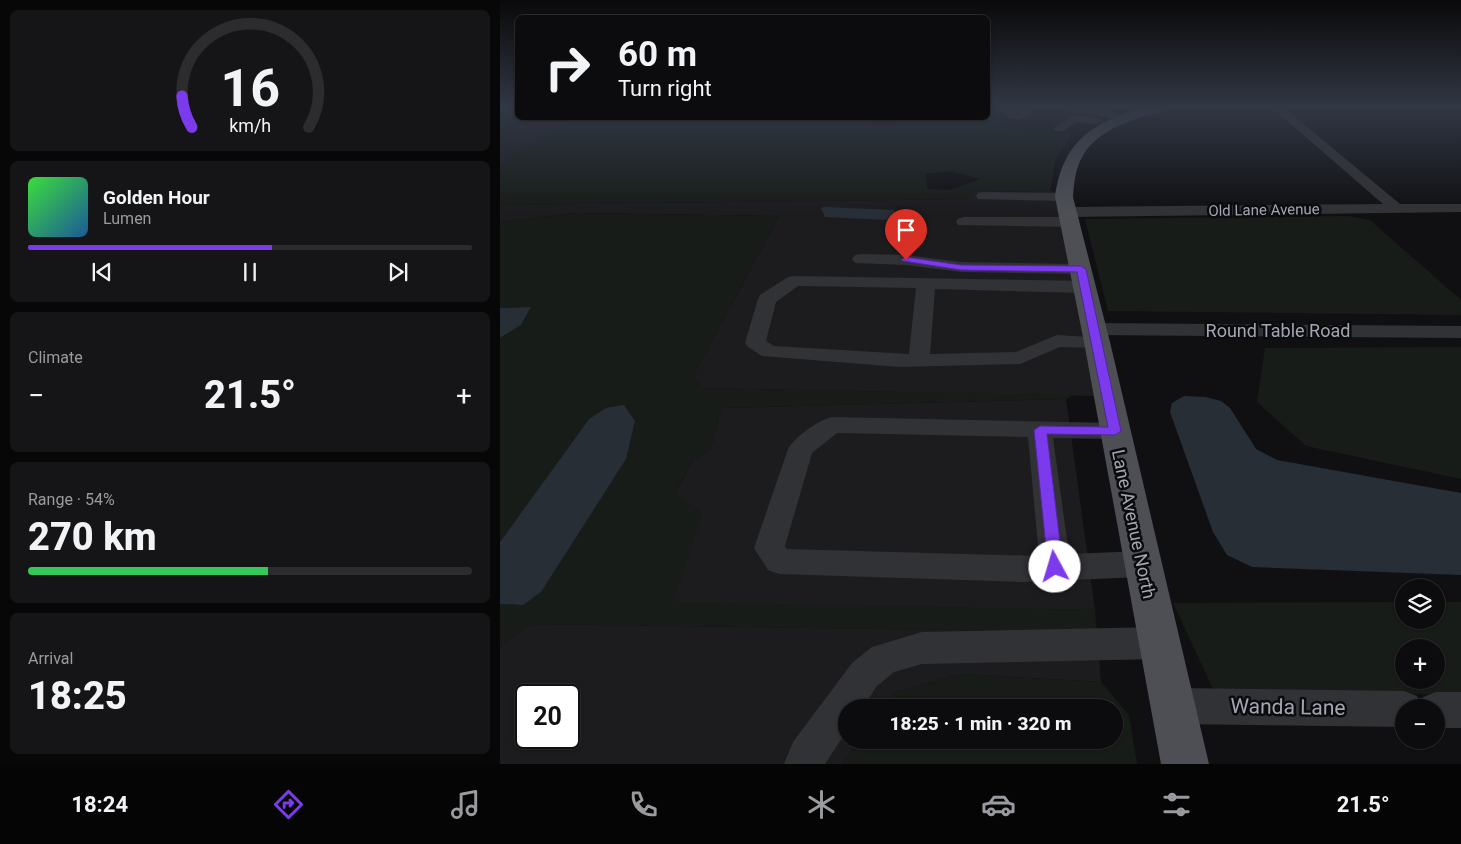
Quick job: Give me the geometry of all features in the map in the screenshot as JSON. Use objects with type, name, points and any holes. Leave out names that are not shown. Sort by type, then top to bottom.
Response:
[{"type":"main road","name":"Lane Avenue North","points":[[1086,142],[1077,149],[1068,166],[1064,180],[1067,210],[1096,335],[1142,564],[1186,764]]},
{"type":"street","points":[[1318,142],[1397,208]]},
{"type":"street","points":[[983,196],[1067,210]]},
{"type":"street","name":"Old Lane Avenue","points":[[1067,210],[1461,208]]},
{"type":"street","points":[[964,222],[1067,210]]},
{"type":"street","points":[[861,259],[906,260],[961,268],[979,277]]},
{"type":"street","points":[[919,360],[926,283],[979,277],[1083,278]]},
{"type":"street","name":"Round Table Road","points":[[926,283],[794,281],[767,299],[755,343],[769,352],[919,360],[1020,358],[1057,341],[1096,335],[1461,332]]},
{"type":"street","points":[[1115,431],[832,425],[801,449],[769,548],[779,562],[1023,569],[1142,564]]},
{"type":"street","points":[[1040,430],[1055,567]]},
{"type":"street","points":[[804,764],[807,756],[864,675],[884,658],[922,648],[1159,643]]},
{"type":"street","name":"Wanda Lane","points":[[1173,706],[1395,709]]},
{"type":"street","points":[[1445,710],[1461,710]]},
{"type":"shaded area","points":[[500,142],[536,142],[500,165]]},
{"type":"shaded area","points":[[536,142],[1067,142],[1056,158],[1050,191],[972,192],[967,199],[500,205],[500,165]],"holes":[[[949,171],[980,179],[951,190],[928,189],[925,174]]]},
{"type":"shaded area","points":[[1050,191],[1058,194],[1095,396],[702,388],[693,376],[779,216],[576,213],[500,222],[500,205],[967,199],[972,192]]},
{"type":"shaded area","points":[[821,208],[894,210],[894,217],[887,220],[825,217]]},
{"type":"shaded area","points":[[576,213],[779,216],[693,376],[702,388],[1075,395],[1066,399],[721,408],[710,451],[693,460],[675,493],[702,513],[674,602],[1095,610],[1097,632],[531,624],[500,646],[500,604],[523,605],[589,419],[500,542],[500,338],[521,325],[531,307],[500,308],[500,222]]},
{"type":"shaded area","points":[[1348,216],[1370,220],[1461,300],[1461,315],[1108,311],[1085,219]]},
{"type":"shaded area","points":[[531,307],[521,325],[500,338],[500,308]]},
{"type":"shaded area","points":[[1461,347],[1461,479],[1306,446],[1257,402],[1265,348]]},
{"type":"shaded area","points":[[1184,396],[1205,397],[1221,401],[1230,408],[1256,449],[1277,460],[1461,493],[1461,575],[1252,567],[1227,555],[1213,532],[1170,412],[1172,403]]},
{"type":"shaded area","points":[[1066,399],[1095,610],[673,603],[702,513],[675,494],[693,460],[710,451],[721,408]]},
{"type":"shaded area","points":[[624,405],[635,421],[626,459],[541,592],[523,605],[500,604],[500,542],[589,419],[606,408]]},
{"type":"shaded area","points":[[1395,602],[1395,629],[1445,629],[1445,602],[1461,602],[1461,694],[1215,693],[1173,603]]},
{"type":"shaded area","points":[[531,624],[1097,632],[1101,682],[961,674],[896,692],[890,699],[838,699],[838,749],[853,749],[842,764],[500,764],[500,646]]},
{"type":"shaded area","points":[[961,674],[1101,682],[1115,699],[890,699],[896,692]]},
{"type":"shaded area","points":[[1123,708],[1129,715],[1137,764],[842,764],[853,749],[1123,749]]},
{"type":"route","points":[[906,260],[961,268],[1081,269],[1115,431],[1040,430],[1055,567]]}]
